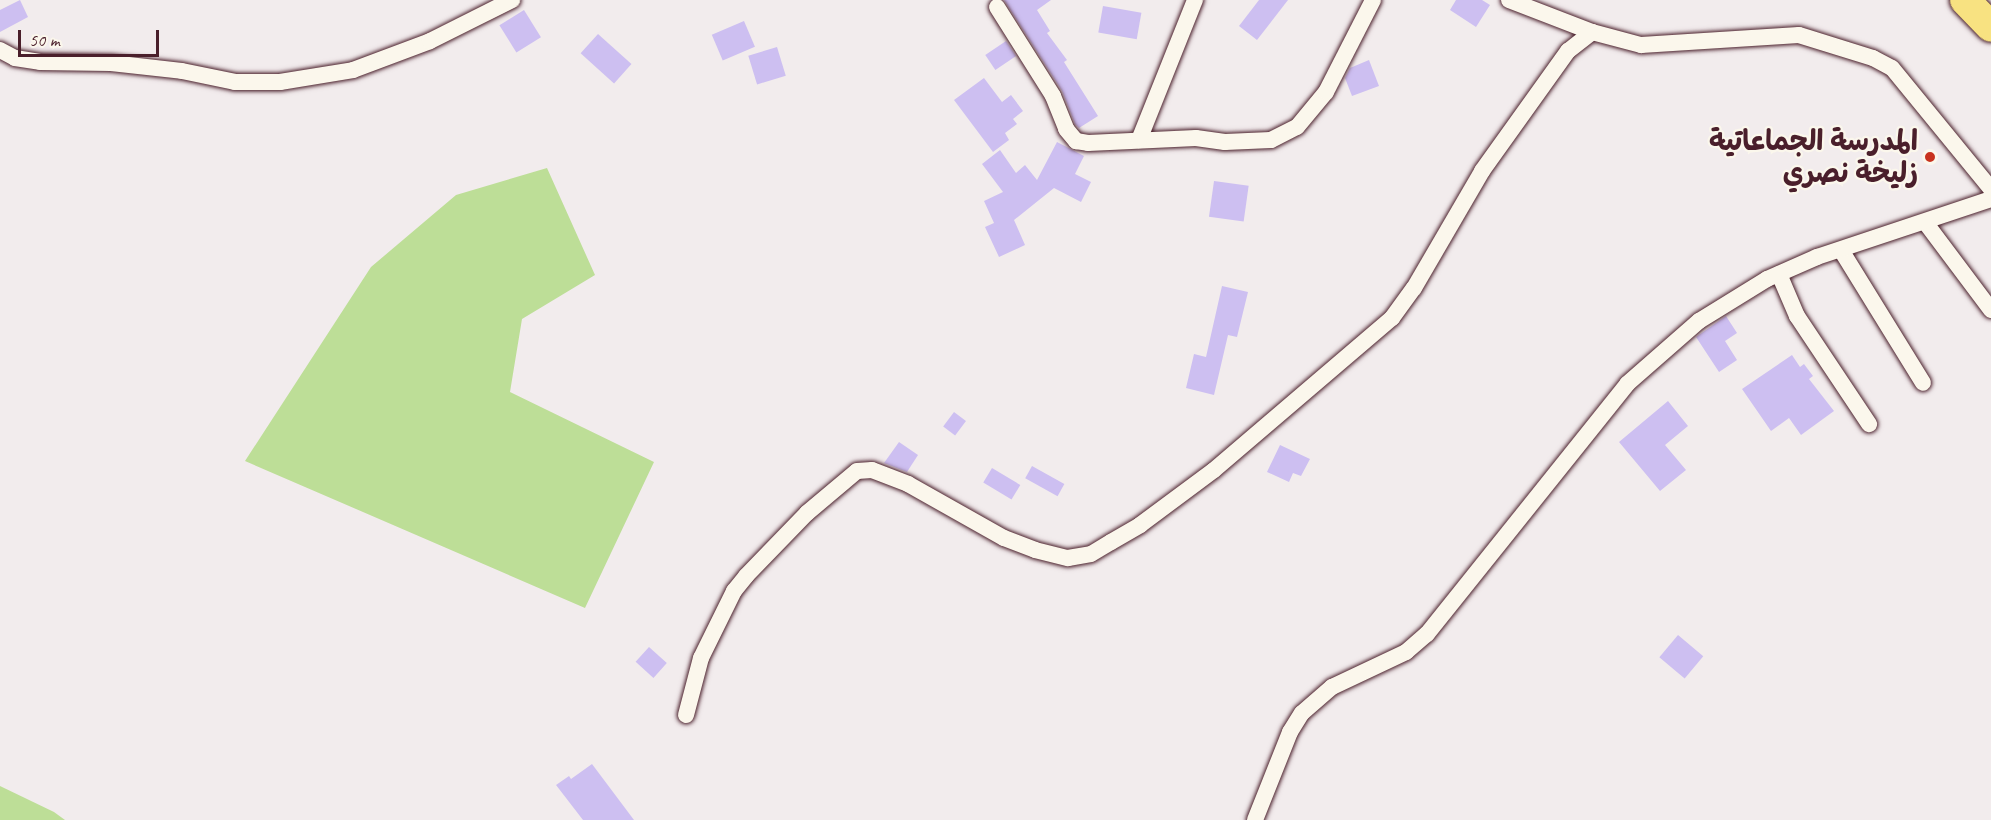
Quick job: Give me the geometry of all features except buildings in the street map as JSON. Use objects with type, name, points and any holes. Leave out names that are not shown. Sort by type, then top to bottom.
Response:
[{"type":"highway","points":[[1965,0],[1991,27]]},
{"type":"street","points":[[0,50],[15,58],[40,62],[111,63],[182,71],[235,82],[280,82],[352,70],[430,41],[512,0]]},
{"type":"street","points":[[1139,140],[1195,0]]},
{"type":"street","points":[[997,7],[1053,96],[1070,137],[1076,141],[1088,143],[1196,138],[1250,141],[1271,140],[1297,127],[1326,92],[1372,0]]},
{"type":"street","points":[[1509,0],[1592,32],[1641,45],[1799,35],[1873,58],[1892,68],[1991,189]]},
{"type":"street","points":[[686,715],[701,658],[734,591],[807,513],[857,471],[872,470],[908,484],[1004,538],[1035,550],[1068,558],[1092,554],[1214,470],[1392,318],[1414,288],[1482,171],[1568,51],[1592,32]]},
{"type":"street","points":[[1255,820],[1290,732],[1302,713],[1332,687],[1406,651],[1427,634],[1627,384],[1699,321],[1779,274],[1817,257],[1991,199]]},
{"type":"street","points":[[1925,222],[1991,310]]},
{"type":"street","points":[[1841,250],[1923,383]]},
{"type":"street","points":[[1779,274],[1797,316],[1869,424]]},
{"type":"green space","points":[[547,168],[595,275],[522,319],[510,392],[654,462],[585,608],[245,461],[371,267],[456,195]]},
{"type":"green space","points":[[0,786],[54,812],[65,820],[0,820]]},
{"type":"place","name":"المدرسة الجماعاتية زليخة نصري","points":[[1930,157]]}]
